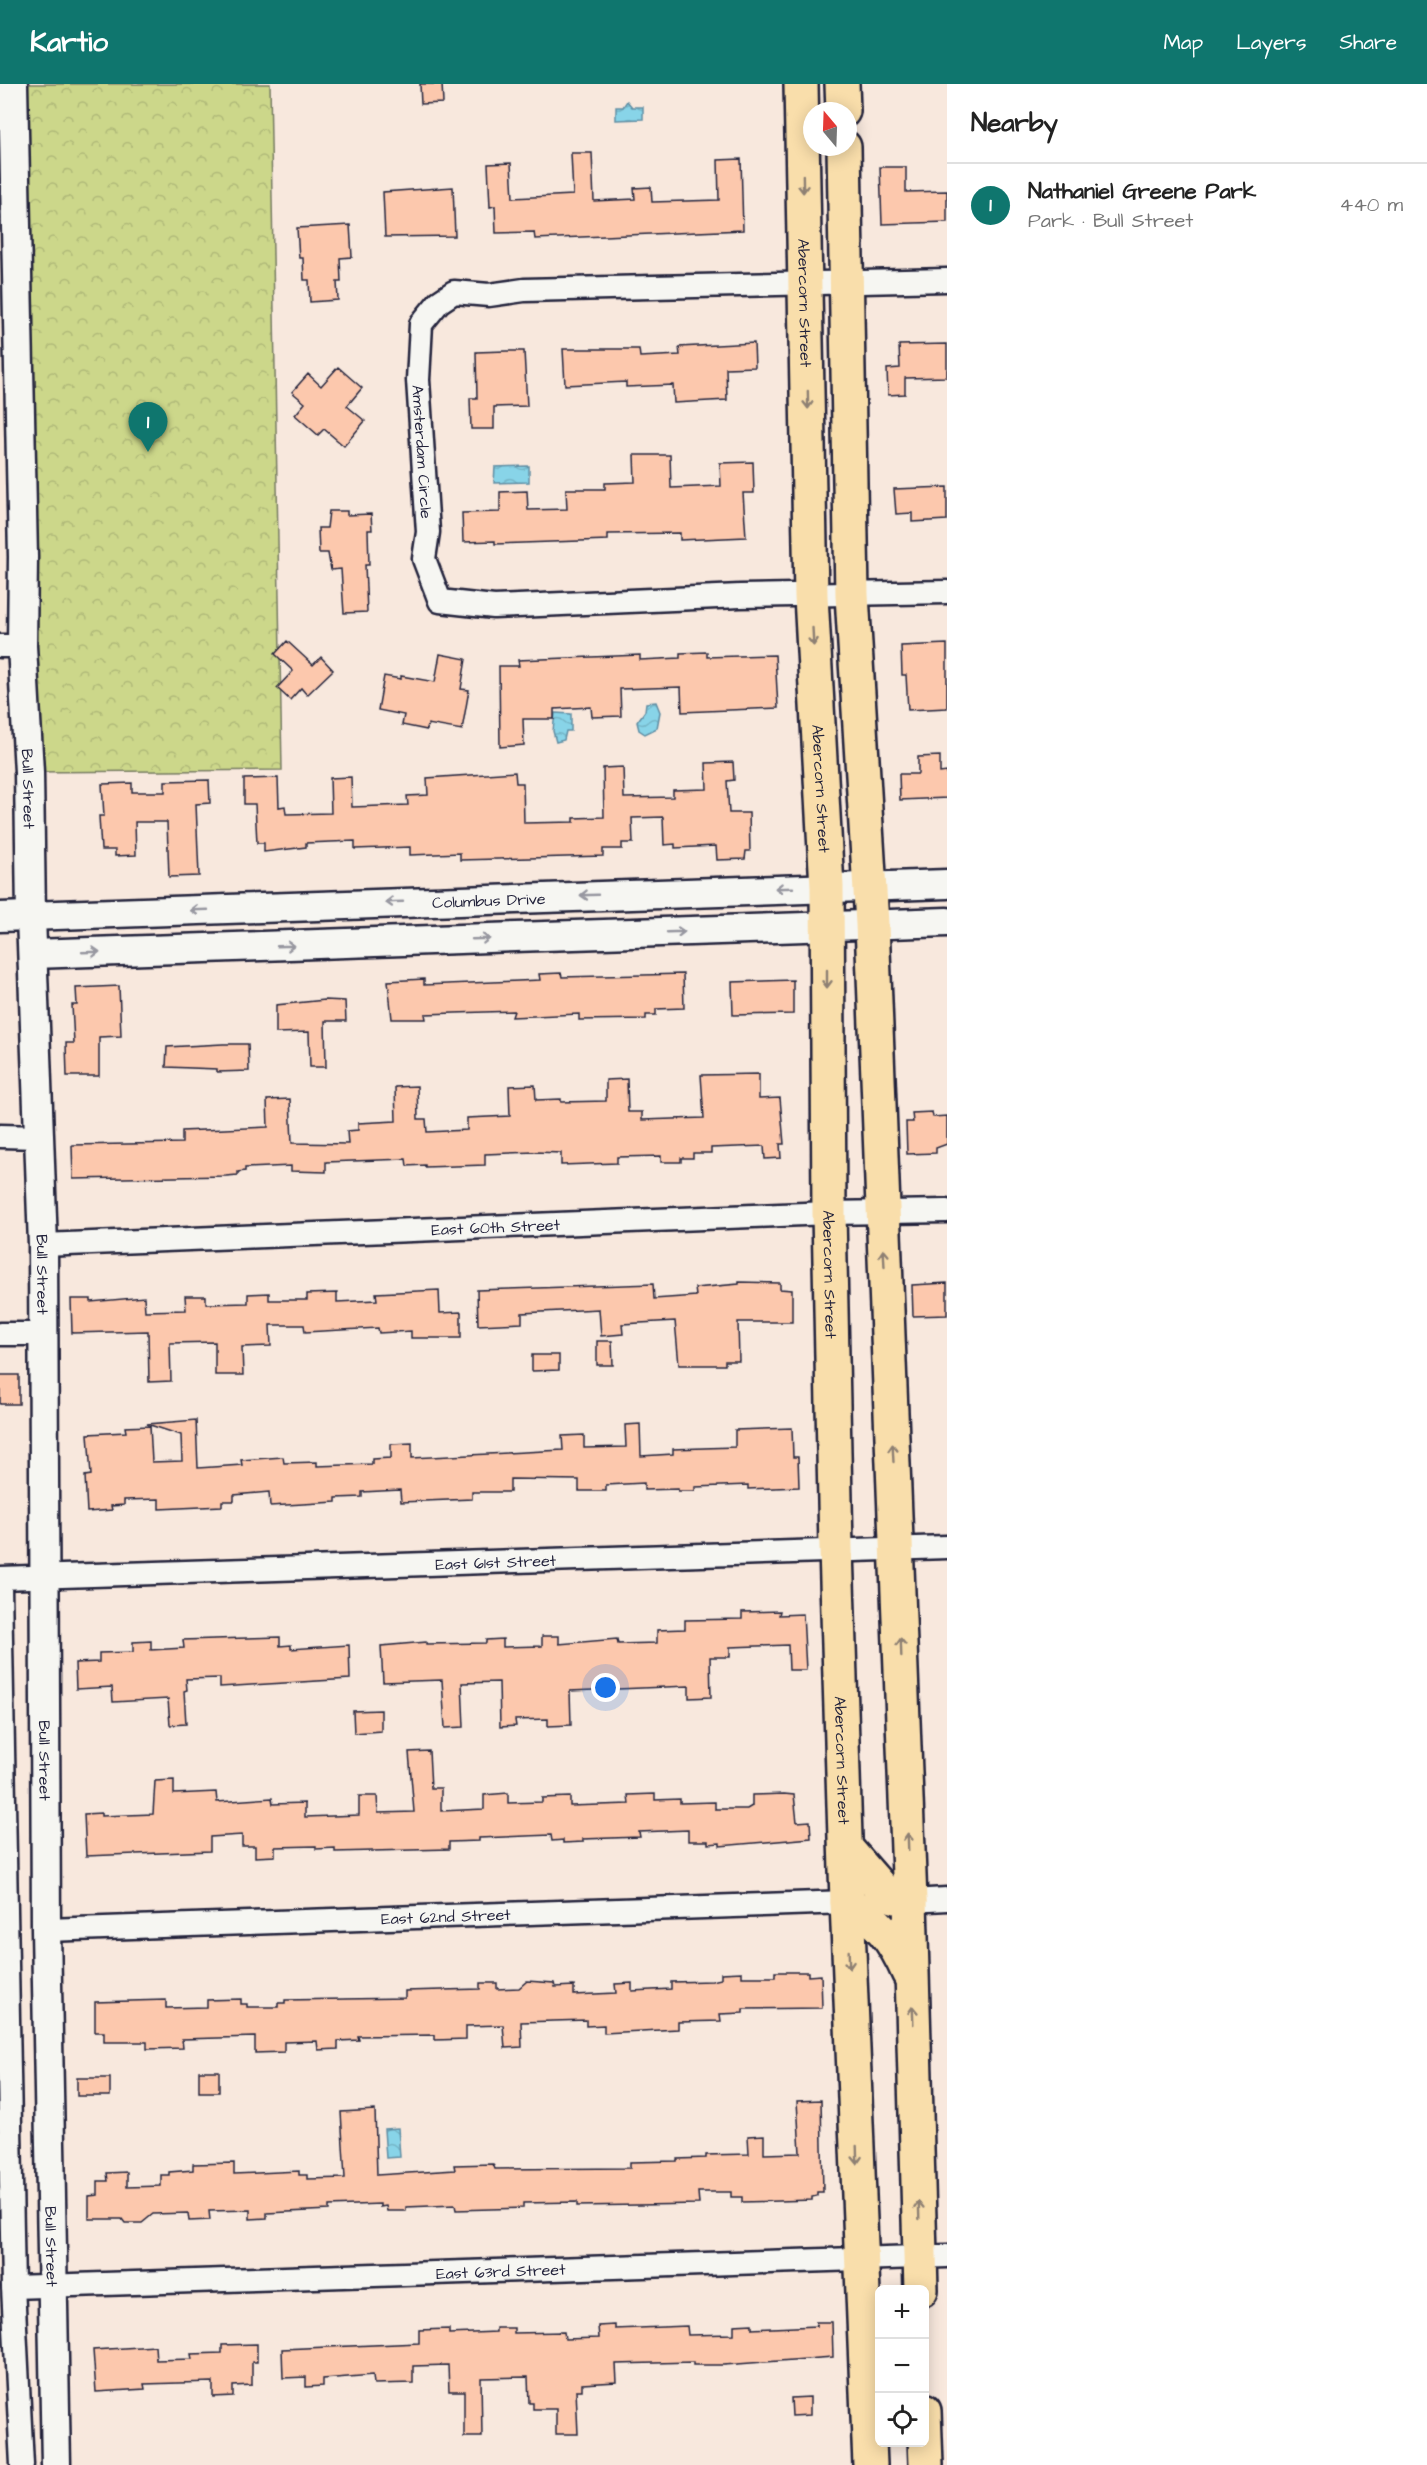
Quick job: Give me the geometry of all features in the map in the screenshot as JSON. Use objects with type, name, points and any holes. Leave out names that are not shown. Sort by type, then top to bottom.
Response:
[{"type":"main road","name":"Abercorn Street","points":[[801,84],[811,596],[827,887],[829,1213],[836,1549],[847,1902],[870,2465]]},
{"type":"main road","points":[[842,84],[843,102]]},
{"type":"main road","points":[[844,156],[852,595],[872,924],[912,1981],[934,2256],[923,2285]]},
{"type":"main road","points":[[846,1848],[886,1894],[910,1901]]},
{"type":"main road","points":[[847,1902],[874,1918],[886,1932],[898,1949],[912,1981]]},
{"type":"main road","points":[[925,2447],[926,2465]]},
{"type":"street","name":"Bull Street","points":[[12,84],[8,346],[23,557],[11,646],[29,772],[31,917],[43,1245],[46,1930],[56,2465]]},
{"type":"street","name":"Amsterdam Circle","points":[[947,280],[524,290],[489,295],[454,292],[439,302],[421,324],[418,380],[428,532],[424,559],[440,601],[494,607],[740,596],[947,592]]},
{"type":"street","name":"Columbus Drive","points":[[0,917],[947,884]]},
{"type":"street","points":[[33,954],[947,922]]},
{"type":"street","points":[[0,1136],[39,1137]]},
{"type":"street","name":"East 60th Street","points":[[43,1245],[829,1213],[947,1211]]},
{"type":"street","points":[[0,1334],[43,1334]]},
{"type":"street","name":"East 61st Street","points":[[0,1578],[947,1547]]},
{"type":"street","points":[[0,1587],[13,2287],[22,2465]]},
{"type":"street","points":[[910,1901],[947,1899]]},
{"type":"street","name":"East 62nd Street","points":[[46,1930],[847,1902]]},
{"type":"street","name":"East 63rd Street","points":[[13,2287],[934,2256]]},
{"type":"green space","points":[[13,84],[270,84],[282,770],[29,772]]},
{"type":"water","points":[[627,101],[632,107],[643,107],[643,119],[616,120],[616,107],[623,107]]},
{"type":"water","points":[[529,466],[529,482],[494,483],[495,467]]},
{"type":"water","points":[[656,702],[660,712],[657,728],[645,734],[639,730],[637,722],[645,711],[646,703]]},
{"type":"water","points":[[555,713],[571,714],[571,731],[566,731],[564,740],[556,742],[553,731]]},
{"type":"water","points":[[398,2128],[400,2157],[386,2158],[384,2129]]},
{"type":"building","points":[[420,84],[442,84],[443,103],[421,104]]},
{"type":"building","points":[[571,153],[592,153],[594,201],[635,199],[634,188],[651,187],[652,202],[719,200],[718,160],[741,159],[743,230],[535,239],[534,232],[496,233],[495,206],[490,207],[488,164],[511,163],[513,198],[573,195]]},
{"type":"building","points":[[880,167],[906,167],[906,192],[947,191],[947,222],[882,224]]},
{"type":"building","points":[[453,187],[455,236],[385,237],[383,192]]},
{"type":"building","points":[[350,225],[352,257],[340,258],[341,282],[337,282],[338,300],[310,302],[309,280],[304,280],[303,258],[299,258],[297,228]]},
{"type":"building","points":[[754,343],[755,367],[726,368],[727,400],[674,403],[673,385],[626,387],[626,382],[565,385],[563,349],[639,349],[640,357],[680,355],[679,347]]},
{"type":"building","points":[[947,344],[947,377],[905,378],[905,394],[888,395],[887,369],[900,368],[899,345]]},
{"type":"building","points":[[524,351],[527,406],[494,407],[494,429],[471,429],[470,398],[477,398],[476,352]]},
{"type":"building","points":[[338,367],[362,388],[347,406],[365,421],[344,446],[324,429],[318,435],[295,415],[305,403],[292,392],[308,374],[321,386]]},
{"type":"building","points":[[634,455],[670,455],[671,488],[721,486],[720,463],[753,462],[754,493],[743,493],[746,537],[680,540],[680,533],[608,534],[608,540],[495,544],[495,541],[463,542],[462,513],[500,512],[500,492],[527,491],[528,510],[567,509],[566,489],[605,489],[605,483],[635,482]]},
{"type":"building","points":[[947,487],[947,520],[912,522],[912,513],[896,514],[894,489]]},
{"type":"building","points":[[329,511],[347,511],[347,515],[371,514],[372,530],[368,530],[369,565],[365,565],[367,612],[344,613],[341,569],[331,570],[328,553],[319,553],[318,528],[327,528]]},
{"type":"building","points":[[287,641],[313,665],[321,657],[333,670],[307,695],[301,688],[290,700],[277,688],[293,671],[275,654]]},
{"type":"building","points":[[947,644],[947,708],[908,710],[906,675],[902,675],[901,646]]},
{"type":"building","points":[[707,652],[707,657],[775,655],[778,708],[682,712],[681,687],[620,689],[621,716],[592,717],[591,707],[554,709],[554,719],[523,719],[524,745],[500,747],[499,666],[519,666],[518,660],[640,655],[640,660],[680,658],[680,653]]},
{"type":"building","points":[[440,654],[466,659],[461,689],[469,690],[462,730],[428,724],[427,730],[402,725],[404,715],[378,710],[384,676],[401,679],[401,676],[435,682]]},
{"type":"building","points":[[940,756],[940,773],[947,772],[947,798],[900,800],[899,774],[918,774],[918,757]]},
{"type":"building","points":[[733,762],[734,780],[727,781],[729,813],[749,813],[750,851],[746,851],[745,859],[717,860],[716,846],[675,848],[675,844],[664,845],[663,817],[632,818],[633,843],[622,843],[622,849],[603,849],[603,856],[460,860],[460,853],[410,855],[410,847],[355,849],[355,841],[306,843],[306,847],[264,852],[264,843],[257,843],[255,804],[244,804],[244,779],[278,778],[279,807],[285,806],[286,814],[331,813],[330,778],[351,777],[352,807],[408,805],[407,796],[428,795],[427,778],[515,772],[516,783],[523,783],[524,823],[574,822],[574,818],[604,817],[603,768],[623,767],[624,798],[673,797],[673,790],[707,789],[706,763]]},
{"type":"building","points":[[209,780],[210,803],[196,804],[199,876],[169,877],[167,822],[135,822],[136,855],[115,856],[115,850],[101,850],[99,816],[104,816],[102,784],[132,783],[132,792],[165,792],[165,781]]},
{"type":"building","points":[[561,973],[562,977],[683,974],[684,1008],[656,1009],[656,1015],[646,1015],[646,1019],[579,1020],[579,1014],[512,1017],[514,1011],[425,1014],[426,1019],[392,1019],[388,981],[424,979],[424,985],[540,980],[539,974]]},
{"type":"building","points":[[793,980],[793,1014],[733,1015],[732,982]]},
{"type":"building","points":[[119,986],[121,1036],[99,1037],[99,1076],[67,1076],[66,1043],[74,1043],[72,1005],[77,1005],[76,988]]},
{"type":"building","points":[[325,1000],[345,1001],[346,1021],[325,1021],[326,1067],[310,1067],[309,1032],[276,1033],[276,1005]]},
{"type":"building","points":[[248,1044],[249,1071],[217,1072],[217,1069],[166,1067],[167,1047]]},
{"type":"building","points":[[759,1074],[759,1099],[780,1098],[784,1144],[780,1144],[781,1158],[765,1159],[764,1146],[711,1148],[711,1153],[693,1153],[693,1158],[681,1158],[681,1162],[661,1162],[661,1156],[617,1157],[617,1163],[561,1165],[561,1153],[535,1152],[485,1154],[485,1165],[407,1166],[406,1159],[326,1162],[326,1172],[291,1171],[291,1166],[245,1168],[245,1171],[238,1172],[238,1175],[226,1176],[73,1179],[72,1145],[182,1143],[182,1131],[268,1127],[267,1100],[290,1099],[292,1143],[348,1144],[347,1131],[358,1130],[358,1123],[396,1121],[395,1087],[417,1086],[418,1119],[426,1119],[427,1132],[467,1130],[467,1118],[510,1116],[509,1086],[535,1085],[536,1100],[606,1101],[606,1080],[627,1079],[628,1112],[642,1112],[642,1120],[704,1118],[701,1075]]},
{"type":"building","points":[[932,1112],[933,1117],[947,1116],[947,1144],[936,1148],[936,1153],[907,1154],[906,1122],[913,1122],[912,1113]]},
{"type":"building","points":[[739,1282],[780,1283],[780,1289],[792,1290],[792,1322],[738,1322],[739,1361],[725,1361],[725,1365],[679,1365],[675,1321],[622,1324],[623,1334],[601,1336],[599,1309],[522,1313],[522,1323],[478,1325],[477,1290],[653,1284],[654,1299],[696,1296],[695,1288],[739,1284]]},
{"type":"building","points":[[947,1283],[947,1315],[913,1316],[912,1285]]},
{"type":"building","points":[[439,1290],[440,1313],[461,1312],[461,1338],[411,1338],[411,1331],[379,1333],[378,1328],[305,1332],[304,1325],[270,1325],[271,1346],[242,1347],[243,1375],[215,1375],[215,1342],[170,1343],[171,1381],[149,1382],[148,1331],[72,1333],[71,1299],[91,1299],[91,1302],[144,1297],[145,1311],[186,1310],[185,1296],[206,1296],[206,1304],[248,1303],[248,1294],[269,1293],[269,1300],[307,1300],[307,1294],[337,1293],[337,1302],[377,1300],[376,1293]]},
{"type":"building","points":[[597,1341],[612,1341],[613,1365],[597,1365]]},
{"type":"building","points":[[532,1355],[559,1355],[559,1370],[532,1371]]},
{"type":"building","points":[[0,1375],[19,1375],[19,1404],[0,1404]]},
{"type":"building","points":[[196,1420],[198,1468],[242,1465],[241,1460],[283,1457],[284,1463],[317,1462],[317,1466],[372,1464],[372,1459],[391,1458],[391,1444],[412,1443],[412,1458],[563,1450],[562,1436],[584,1435],[584,1448],[626,1447],[625,1425],[640,1424],[641,1456],[673,1454],[673,1449],[735,1447],[735,1430],[792,1428],[793,1457],[798,1457],[799,1487],[748,1489],[748,1485],[695,1487],[695,1491],[678,1491],[678,1489],[644,1490],[644,1483],[606,1485],[606,1491],[579,1491],[579,1480],[510,1479],[510,1492],[472,1492],[472,1499],[401,1502],[400,1490],[362,1492],[362,1497],[336,1498],[336,1502],[270,1506],[269,1492],[234,1495],[234,1501],[222,1501],[222,1506],[159,1509],[159,1499],[124,1500],[124,1505],[111,1506],[112,1510],[87,1512],[85,1476],[91,1475],[88,1434],[126,1432],[125,1427],[150,1426],[152,1462],[182,1461],[181,1435],[147,1424]]},
{"type":"building","points":[[780,1611],[779,1615],[803,1614],[806,1670],[789,1670],[788,1645],[730,1647],[730,1657],[710,1657],[711,1697],[689,1698],[689,1686],[570,1691],[571,1725],[548,1726],[548,1719],[515,1720],[516,1726],[500,1727],[499,1682],[462,1683],[464,1727],[445,1728],[442,1680],[383,1682],[381,1646],[426,1642],[426,1644],[486,1643],[486,1640],[503,1639],[503,1647],[542,1646],[542,1636],[559,1636],[559,1644],[617,1639],[618,1644],[657,1643],[657,1630],[685,1629],[685,1620],[742,1619],[742,1612]]},
{"type":"building","points":[[280,1637],[280,1646],[291,1645],[291,1649],[349,1645],[350,1679],[220,1687],[220,1678],[186,1679],[187,1690],[184,1691],[186,1724],[170,1725],[168,1699],[113,1702],[112,1687],[76,1689],[75,1663],[99,1662],[99,1653],[133,1652],[133,1642],[151,1641],[151,1650],[184,1648],[183,1640]]},
{"type":"building","points":[[381,1710],[381,1731],[354,1733],[353,1711]]},
{"type":"building","points":[[429,1751],[431,1788],[441,1788],[441,1811],[484,1809],[484,1795],[508,1793],[508,1803],[542,1802],[542,1798],[570,1797],[570,1806],[629,1804],[628,1795],[655,1794],[655,1800],[680,1799],[680,1803],[715,1802],[715,1809],[747,1809],[752,1806],[752,1795],[784,1794],[794,1795],[797,1822],[810,1821],[811,1838],[720,1846],[720,1843],[708,1844],[708,1841],[688,1841],[688,1830],[639,1832],[640,1837],[583,1839],[583,1842],[563,1843],[563,1840],[552,1841],[551,1835],[479,1838],[479,1841],[449,1842],[449,1849],[335,1852],[335,1848],[316,1849],[316,1846],[275,1847],[275,1856],[255,1857],[255,1846],[242,1846],[242,1835],[210,1837],[210,1851],[86,1856],[84,1814],[101,1813],[101,1816],[153,1814],[155,1781],[174,1780],[174,1794],[216,1792],[217,1802],[272,1798],[273,1804],[305,1803],[305,1817],[359,1815],[359,1796],[377,1796],[378,1813],[414,1812],[409,1752]]},
{"type":"building","points":[[742,1972],[742,1977],[775,1977],[775,1972],[808,1972],[808,1976],[821,1975],[822,2008],[743,2009],[743,2013],[720,2014],[721,2021],[678,2022],[678,2029],[604,2033],[604,2025],[586,2026],[586,2020],[521,2022],[522,2047],[505,2048],[503,2025],[466,2026],[466,2039],[435,2040],[435,2035],[358,2036],[359,2040],[338,2041],[338,2049],[318,2050],[317,2041],[284,2042],[284,2052],[255,2053],[255,2037],[182,2039],[183,2048],[147,2049],[147,2042],[104,2042],[104,2032],[95,2032],[95,2002],[166,2000],[166,2008],[207,2007],[207,2000],[241,1999],[241,2004],[247,2004],[247,2007],[278,2007],[278,2003],[285,2003],[285,2000],[405,1998],[405,1991],[480,1989],[480,1983],[497,1983],[497,1989],[519,1988],[527,1981],[554,1983],[555,1987],[574,1986],[574,1995],[616,1993],[615,1984],[632,1983],[632,1991],[671,1989],[671,1982],[712,1981],[721,1979],[721,1973]]},
{"type":"building","points":[[199,2071],[219,2071],[219,2092],[199,2092]]},
{"type":"building","points":[[77,2078],[110,2078],[110,2096],[77,2096]]},
{"type":"building","points":[[821,2100],[823,2192],[817,2192],[817,2196],[812,2197],[812,2200],[742,2202],[742,2197],[731,2197],[731,2192],[698,2192],[699,2204],[577,2206],[577,2202],[523,2203],[523,2208],[456,2210],[455,2205],[406,2207],[406,2211],[387,2211],[386,2206],[380,2207],[380,2204],[329,2206],[329,2210],[267,2213],[267,2218],[250,2219],[250,2210],[209,2211],[210,2220],[189,2221],[188,2213],[153,2214],[142,2223],[125,2223],[122,2219],[89,2219],[89,2196],[98,2195],[98,2181],[108,2181],[107,2173],[127,2172],[127,2187],[161,2186],[161,2175],[193,2170],[193,2164],[234,2163],[234,2174],[299,2171],[299,2175],[307,2175],[307,2179],[345,2178],[341,2112],[375,2110],[377,2175],[455,2170],[454,2165],[493,2164],[495,2169],[630,2168],[630,2162],[677,2161],[677,2159],[706,2158],[706,2155],[749,2154],[748,2136],[764,2135],[764,2154],[800,2153],[797,2101]]},
{"type":"building","points":[[816,2322],[832,2322],[833,2357],[724,2365],[693,2365],[693,2362],[616,2364],[617,2382],[582,2384],[582,2390],[576,2390],[578,2434],[556,2434],[556,2409],[533,2409],[533,2403],[529,2403],[528,2377],[481,2378],[482,2437],[464,2437],[464,2391],[449,2391],[448,2365],[413,2366],[413,2383],[374,2384],[373,2375],[323,2379],[323,2386],[306,2387],[306,2377],[283,2378],[282,2349],[419,2343],[419,2330],[449,2329],[449,2334],[496,2332],[496,2328],[514,2328],[514,2333],[564,2332],[565,2339],[599,2338],[598,2326],[615,2325],[615,2329],[687,2326],[688,2335],[734,2334],[734,2325],[752,2324],[752,2329],[817,2326]]},
{"type":"building","points":[[257,2344],[257,2362],[252,2362],[252,2385],[233,2386],[233,2396],[213,2397],[213,2382],[144,2384],[145,2389],[96,2392],[93,2350],[155,2346],[156,2360],[192,2359],[191,2354],[222,2353],[222,2345]]},
{"type":"building","points":[[810,2397],[810,2415],[792,2416],[791,2398]]},
{"type":"place","name":"Nathaniel Greene Park","points":[[148,452]]}]
